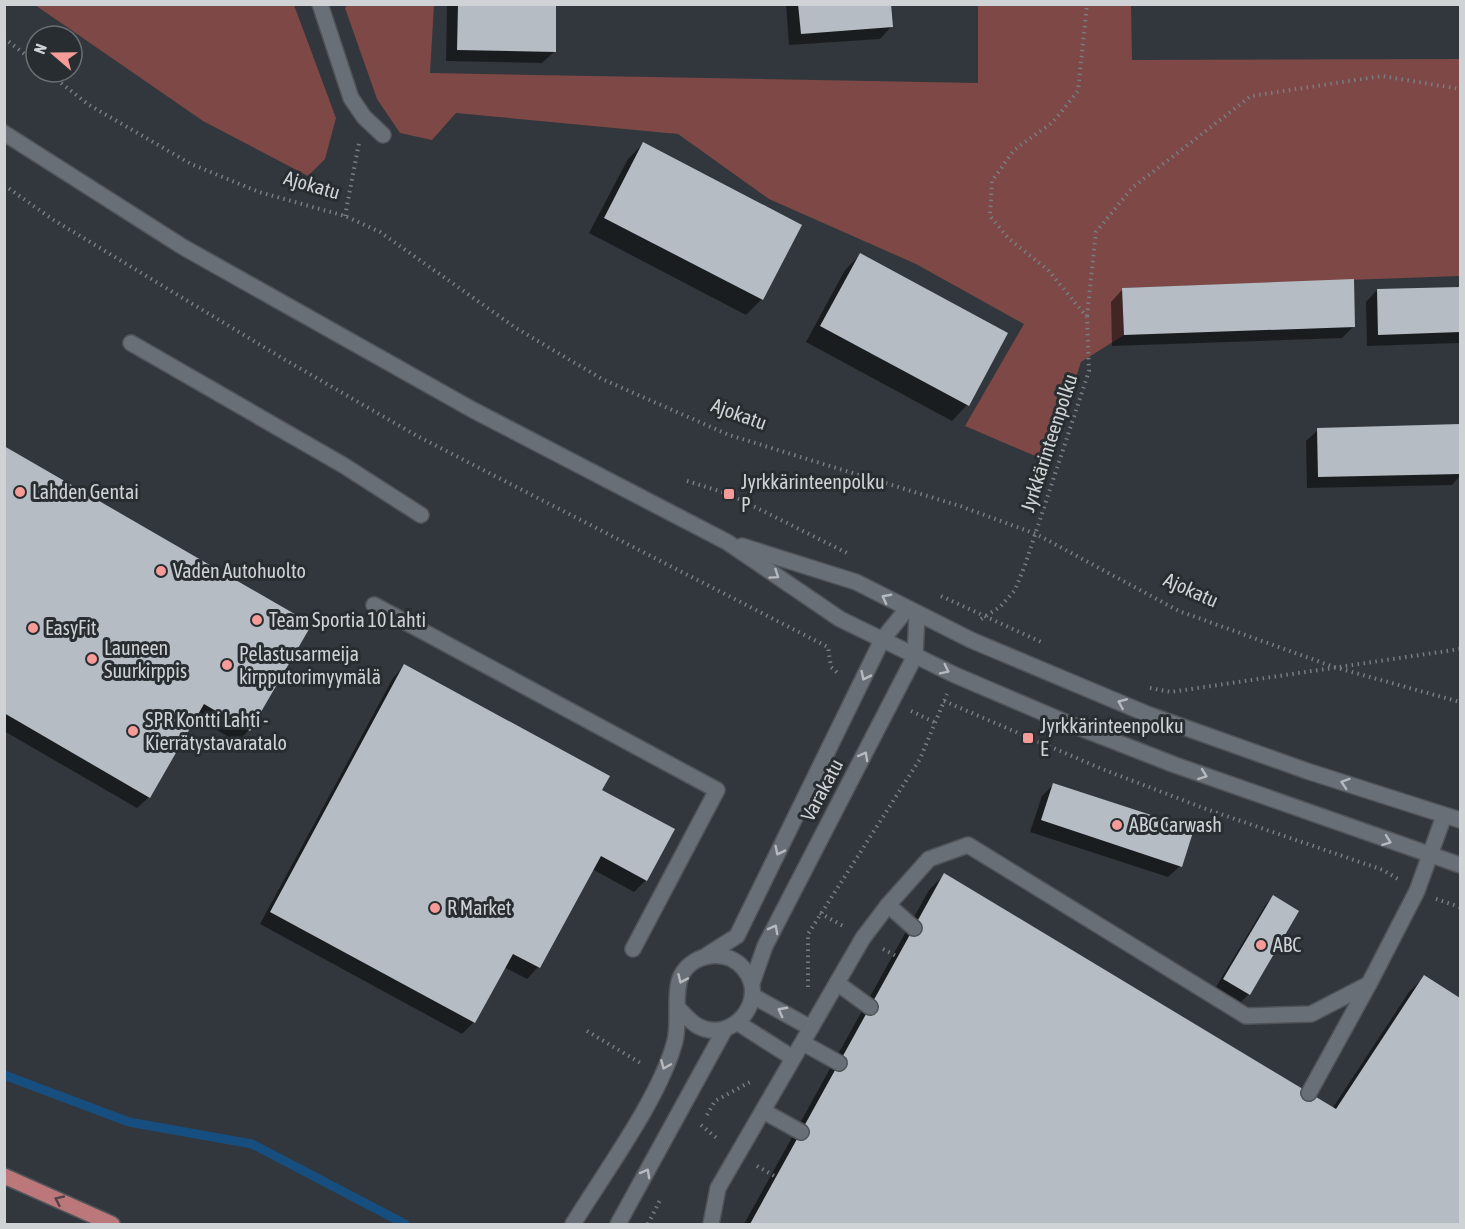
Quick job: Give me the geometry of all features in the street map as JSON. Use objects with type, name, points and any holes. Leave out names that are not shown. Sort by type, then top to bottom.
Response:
[{"type":"main road","points":[[4,1176],[112,1224]]},
{"type":"street","points":[[320,4],[351,98],[364,117],[384,135]]},
{"type":"street","points":[[4,133],[183,247],[472,411],[727,542],[840,619],[955,675],[1175,765],[1461,865]]},
{"type":"street","points":[[131,343],[344,465],[421,515]]},
{"type":"street","points":[[727,542],[856,582],[971,640],[1147,714],[1307,771],[1461,820]]},
{"type":"street","points":[[374,604],[717,790],[633,949]]},
{"type":"street","name":"Varakatu","points":[[706,956],[737,936],[882,640],[912,612]]},
{"type":"street","name":"Varakatu","points":[[752,989],[765,946],[915,656],[912,612]]},
{"type":"street","points":[[1309,1093],[1417,891],[1444,816]]},
{"type":"street","points":[[711,1224],[718,1188],[863,938],[929,858],[968,845],[1246,1016],[1311,1014],[1369,984]]},
{"type":"street","points":[[888,905],[914,928]]},
{"type":"street","points":[[573,1224],[651,1097],[675,1042],[679,1009],[678,986],[682,974],[693,962],[706,956],[719,955],[734,960],[745,969],[752,989],[748,1011],[732,1026],[618,1224]]},
{"type":"street","points":[[837,983],[870,1007]]},
{"type":"street","points":[[752,989],[811,1028]]},
{"type":"street","points":[[679,1009],[696,1025],[710,1030],[732,1026],[774,1045],[794,1058]]},
{"type":"street","points":[[803,1043],[839,1063]]},
{"type":"street","points":[[763,1111],[801,1132]]},
{"type":"path","points":[[1087,4],[1078,91],[1053,122],[1014,150],[992,182],[990,216],[1008,238],[1048,270],[1087,317]]},
{"type":"path","points":[[4,38],[24,54]]},
{"type":"path","name":"Jyrkkärinteenpolku","points":[[983,616],[1000,607],[1015,590],[1036,534],[1089,371],[1087,317],[1096,232],[1132,188],[1251,96],[1382,76],[1461,89]]},
{"type":"path","name":"Ajokatu","points":[[62,84],[89,105],[191,164],[259,192],[345,216],[380,232],[516,327],[602,379],[729,435],[960,506],[1036,534],[1179,610],[1334,667],[1461,702]]},
{"type":"path","points":[[345,216],[364,117]]},
{"type":"path","points":[[4,185],[102,249],[282,358],[419,437],[828,647],[831,667],[842,677],[860,686]]},
{"type":"path","points":[[687,481],[729,494],[853,555]]},
{"type":"path","points":[[971,640],[983,616],[1047,644]]},
{"type":"path","points":[[1143,688],[1172,692],[1461,649]]},
{"type":"path","points":[[792,1017],[808,993],[808,934],[920,759],[955,675]]},
{"type":"path","points":[[944,701],[1102,769],[1206,809],[1383,870],[1417,891],[1461,907]]},
{"type":"path","points":[[893,702],[934,722]]},
{"type":"path","points":[[695,1135],[715,1101],[749,1084],[774,1045]]},
{"type":"path","points":[[648,1224],[665,1190]]},
{"type":"shaded area","points":[[348,4],[434,5],[430,73],[978,83],[978,4],[1131,5],[1132,60],[1460,59],[1460,276],[1122,288],[1124,335],[1081,362],[1049,462],[965,426],[1024,324],[916,264],[769,199],[678,134],[456,113],[432,140],[400,133],[377,99],[345,8]]},
{"type":"shaded area","points":[[35,5],[294,5],[336,118],[325,159],[308,176],[203,121],[84,39],[84,24],[63,24]]},
{"type":"building","points":[[458,4],[556,4],[556,52],[457,50]]},
{"type":"building","points":[[798,4],[891,4],[893,27],[801,34]]},
{"type":"building","points":[[643,142],[802,225],[763,300],[604,218]]},
{"type":"building","points":[[860,253],[1008,333],[969,406],[820,326]]},
{"type":"building","points":[[1354,279],[1355,327],[1124,335],[1122,288]]},
{"type":"building","points":[[1460,287],[1460,332],[1378,335],[1377,289]]},
{"type":"building","points":[[1460,424],[1460,474],[1318,477],[1317,428]]},
{"type":"building","points":[[4,446],[312,624],[250,731],[204,704],[150,798],[4,713]]},
{"type":"building","points":[[404,664],[610,776],[602,790],[675,829],[647,881],[601,856],[540,968],[513,954],[475,1023],[270,912]]},
{"type":"building","name":"ABC Carwash","points":[[1053,783],[1194,829],[1182,867],[1041,820]]},
{"type":"building","points":[[944,873],[1336,1109],[1424,975],[1460,998],[1460,1224],[750,1224]]},
{"type":"building","name":"ABC","points":[[1273,895],[1299,911],[1250,995],[1223,979]]},
{"type":"waterway","points":[[4,1075],[129,1122],[252,1144],[405,1224]]},
{"type":"place","name":"Lahden Gentai","points":[[20,492]]},
{"type":"place","name":"Jyrkkärinteenpolku P","points":[[729,494]]},
{"type":"place","name":"Vaden Autohuolto","points":[[161,571]]},
{"type":"place","name":"Team Sportia 10 Lahti","points":[[257,620]]},
{"type":"place","name":"EasyFit","points":[[33,628]]},
{"type":"place","name":"Launeen Suurkirppis","points":[[92,659]]},
{"type":"place","name":"Pelastusarmeija kirpputorimyymälä","points":[[227,665]]},
{"type":"place","name":"SPR Kontti Lahti - Kierrätystavaratalo","points":[[133,731]]},
{"type":"place","name":"Jyrkkärinteenpolku E","points":[[1028,738]]},
{"type":"place","name":"ABC Carwash","points":[[1117,825]]},
{"type":"place","name":"R Market","points":[[435,908]]},
{"type":"place","name":"ABC","points":[[1261,945]]}]
